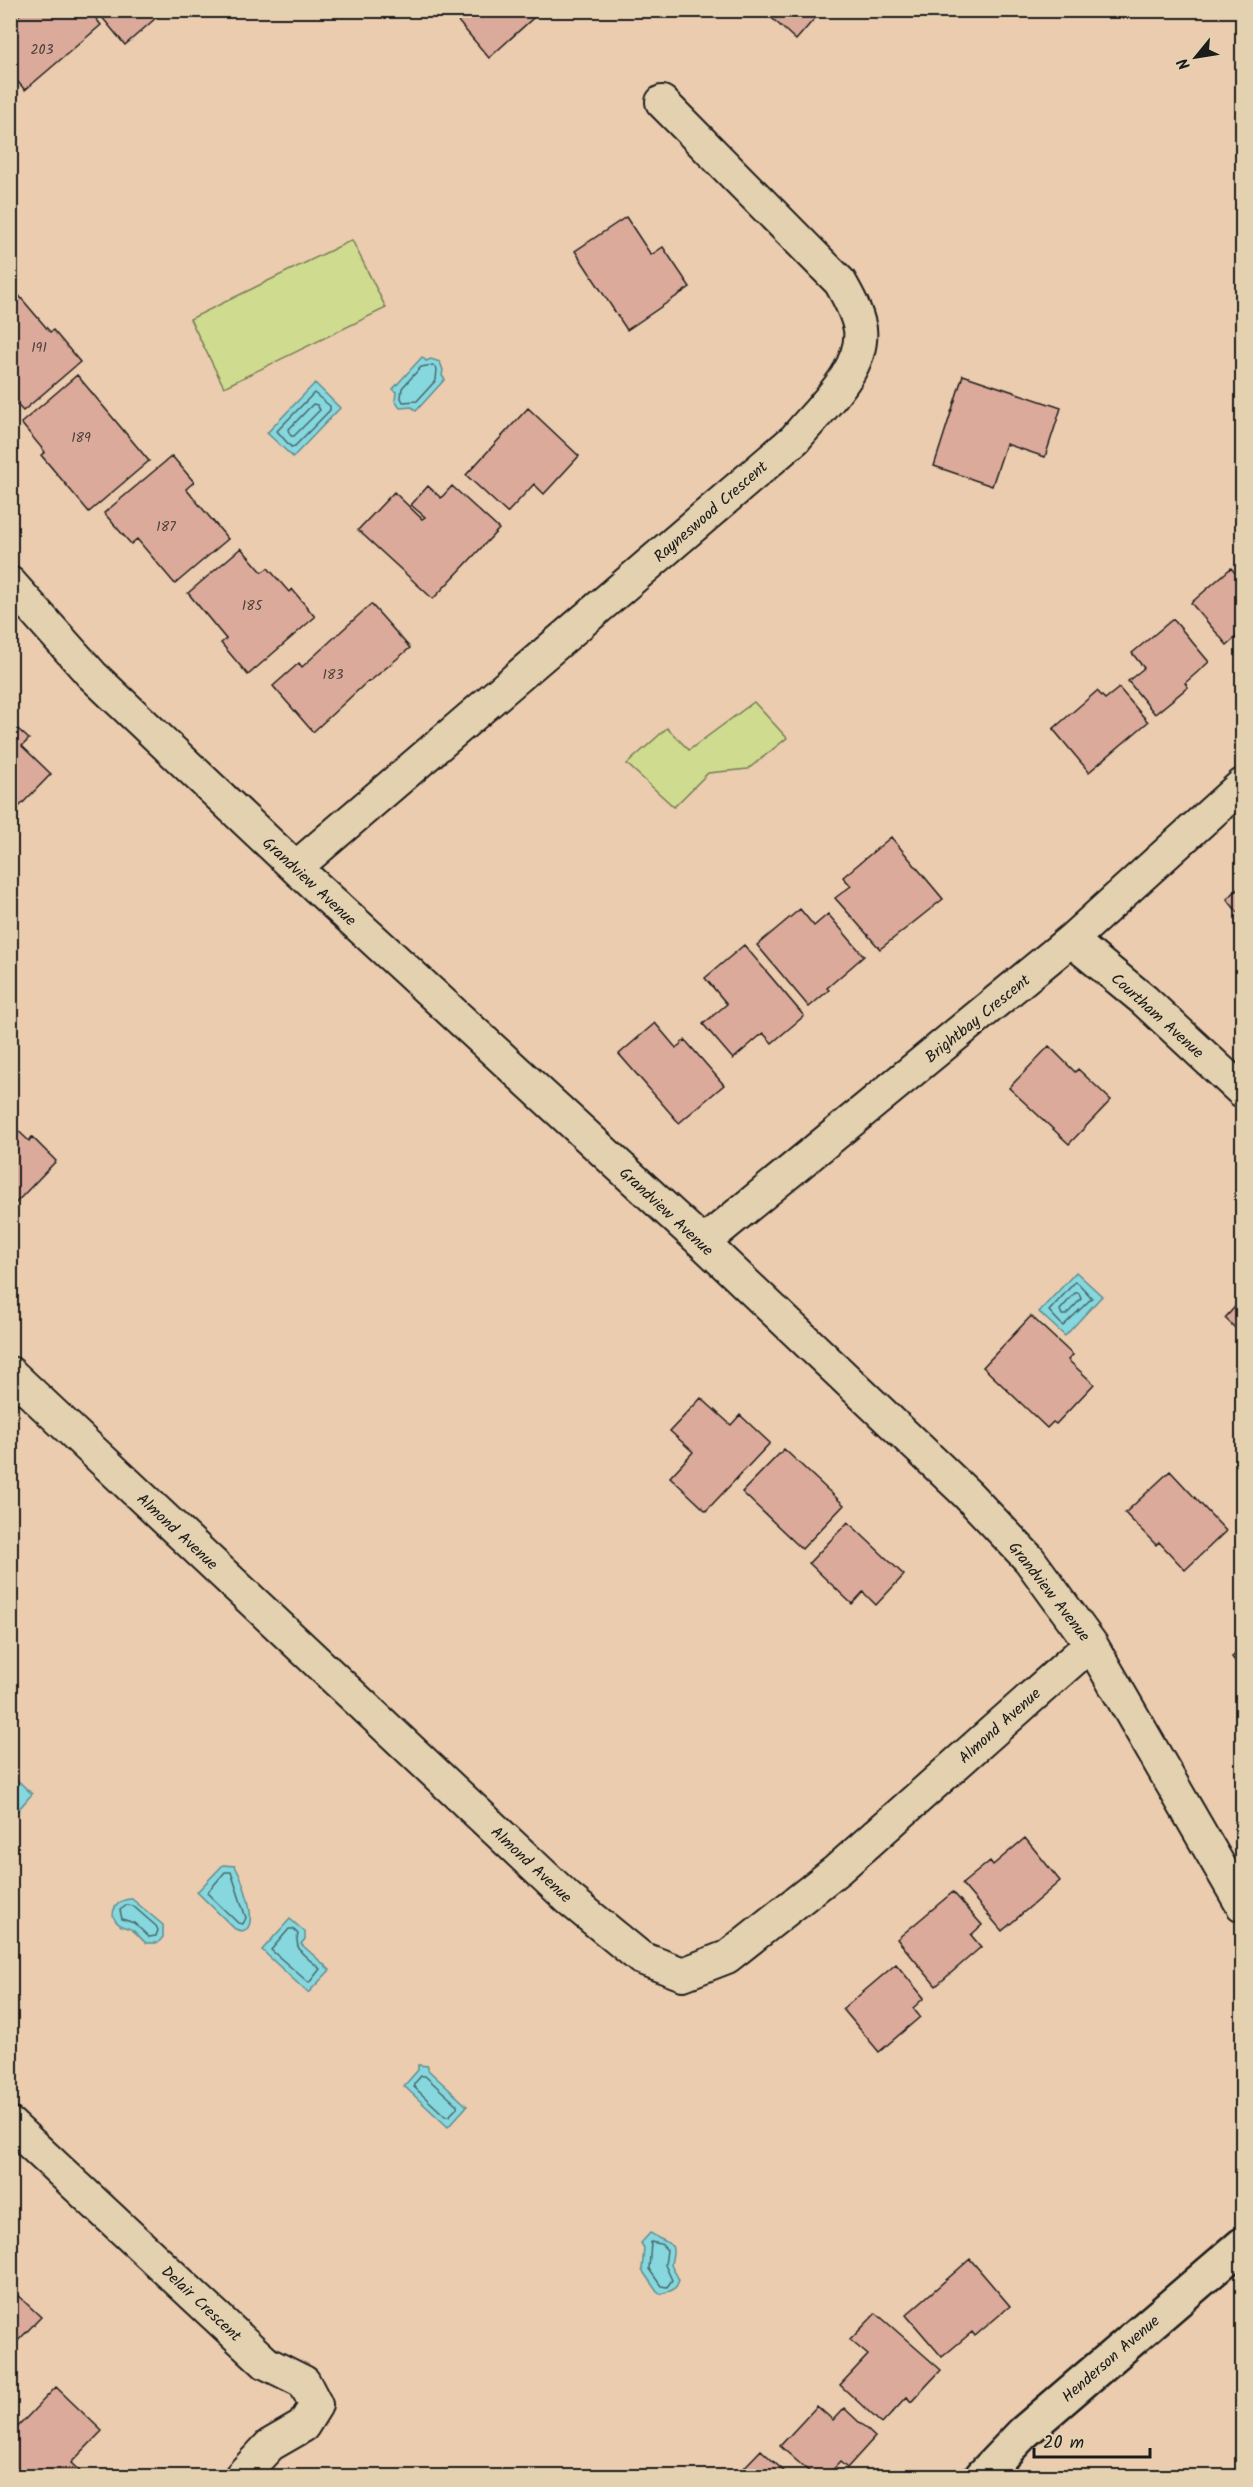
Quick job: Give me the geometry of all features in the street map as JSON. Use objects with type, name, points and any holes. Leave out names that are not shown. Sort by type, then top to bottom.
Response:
[{"type":"street","name":"Rayneswood Crescent","points":[[299,871],[302,863],[310,855],[795,439],[839,388],[856,359],[860,330],[851,302],[840,282],[662,102]]},
{"type":"street","name":"Grandview Avenue","points":[[10,583],[92,675],[299,871],[703,1243],[967,1494],[1029,1559],[1091,1644],[1242,1905]]},
{"type":"street","name":"Brightbay Crescent","points":[[703,1243],[1071,940],[1242,784]]},
{"type":"street","name":"Courtham Avenue","points":[[1071,940],[1144,1000],[1242,1091]]},
{"type":"street","name":"Almond Avenue","points":[[10,1373],[569,1899],[641,1958],[683,1974],[727,1957],[837,1870],[1091,1644]]},
{"type":"street","name":"Delair Crescent","points":[[10,2124],[266,2363],[304,2382],[316,2405],[303,2426],[270,2445],[241,2476]]},
{"type":"street","name":"Henderson Avenue","points":[[981,2476],[1023,2433],[1242,2245]]},
{"type":"green space","points":[[352,240],[386,308],[224,387],[190,319]]},
{"type":"green space","points":[[754,702],[787,738],[748,769],[708,773],[674,807],[627,764],[667,728],[689,750]]},
{"type":"water","points":[[422,357],[426,361],[431,359],[440,362],[443,370],[442,376],[445,379],[416,411],[412,407],[400,408],[395,401],[396,392],[393,389]]},
{"type":"water","points":[[315,383],[340,408],[293,457],[267,433]]},
{"type":"water","points":[[1076,1272],[1102,1296],[1065,1336],[1039,1312]]},
{"type":"water","points":[[11,1774],[32,1794],[10,1818]]},
{"type":"water","points":[[223,1865],[235,1866],[247,1898],[250,1923],[247,1929],[242,1931],[235,1929],[197,1892]]},
{"type":"water","points":[[127,1899],[132,1899],[163,1925],[163,1937],[158,1943],[146,1943],[134,1931],[115,1920],[113,1915],[115,1907]]},
{"type":"water","points":[[290,1919],[305,1932],[305,1939],[301,1944],[330,1970],[308,1993],[262,1950]]},
{"type":"water","points":[[418,2065],[428,2066],[428,2070],[467,2106],[448,2127],[404,2086],[418,2070]]},
{"type":"water","points":[[650,2233],[671,2245],[673,2253],[671,2264],[679,2280],[674,2289],[660,2294],[642,2270],[644,2248],[641,2243]]},
{"type":"building","points":[[25,10],[89,10],[101,25],[25,90],[10,73],[10,23]]},
{"type":"building","points":[[96,10],[165,10],[125,45]]},
{"type":"building","points":[[456,10],[542,10],[489,58],[452,14]]},
{"type":"building","points":[[763,10],[822,10],[796,40]]},
{"type":"building","points":[[626,217],[651,255],[663,247],[690,287],[627,330],[575,251]]},
{"type":"building","points":[[10,285],[50,332],[53,330],[80,362],[23,411],[10,397]]},
{"type":"building","points":[[77,375],[149,461],[89,512],[41,455],[45,452],[21,423]]},
{"type":"building","points":[[963,375],[1061,408],[1045,457],[1006,444],[992,486],[934,466]]},
{"type":"building","points":[[528,408],[579,456],[544,494],[534,484],[507,513],[466,475]]},
{"type":"building","points":[[172,456],[194,482],[186,489],[228,539],[175,584],[137,539],[131,544],[104,513]]},
{"type":"building","points":[[428,486],[441,498],[452,486],[499,529],[433,599],[358,530],[394,492],[422,519],[425,517],[411,505]]},
{"type":"building","points":[[241,548],[262,572],[268,568],[289,592],[292,589],[315,617],[248,675],[221,643],[226,639],[188,593]]},
{"type":"building","points":[[1231,568],[1242,581],[1242,632],[1227,645],[1191,603]]},
{"type":"building","points":[[371,604],[410,648],[368,681],[313,732],[273,686],[299,663],[302,667]]},
{"type":"building","points":[[1173,619],[1209,662],[1185,683],[1188,687],[1155,714],[1128,681],[1144,668],[1132,653]]},
{"type":"building","points":[[1119,688],[1148,722],[1089,772],[1053,729],[1097,691],[1105,699]]},
{"type":"building","points":[[10,722],[29,739],[22,746],[51,774],[12,814]]},
{"type":"building","points":[[891,837],[943,899],[880,949],[835,898],[851,886],[843,877]]},
{"type":"building","points":[[1242,885],[1242,918],[1227,899]]},
{"type":"building","points":[[800,909],[814,926],[828,914],[864,956],[809,1007],[757,945]]},
{"type":"building","points":[[744,945],[804,1016],[772,1043],[763,1033],[733,1059],[703,1024],[727,1004],[705,978]]},
{"type":"building","points":[[655,1023],[676,1048],[685,1040],[724,1085],[679,1123],[619,1054]]},
{"type":"building","points":[[1049,1046],[1075,1072],[1078,1069],[1111,1100],[1069,1144],[1009,1088]]},
{"type":"building","points":[[10,1123],[29,1141],[32,1137],[56,1161],[10,1209]]},
{"type":"building","points":[[1242,1299],[1242,1335],[1225,1318]]},
{"type":"building","points":[[1031,1316],[1073,1355],[1068,1360],[1094,1384],[1056,1424],[1053,1422],[1047,1428],[983,1367]]},
{"type":"building","points":[[701,1398],[731,1425],[740,1415],[770,1443],[706,1511],[670,1477],[693,1452],[670,1431]]},
{"type":"building","points":[[784,1449],[844,1505],[802,1549],[742,1492]]},
{"type":"building","points":[[1170,1471],[1226,1531],[1185,1570],[1159,1542],[1156,1545],[1125,1513]]},
{"type":"building","points":[[848,1522],[904,1575],[876,1605],[863,1592],[852,1604],[809,1563]]},
{"type":"building","points":[[1242,1648],[1242,1670],[1232,1657]]},
{"type":"building","points":[[1025,1838],[1060,1881],[1002,1931],[962,1884],[990,1861],[993,1865]]},
{"type":"building","points":[[953,1892],[982,1925],[971,1935],[981,1947],[936,1986],[897,1939]]},
{"type":"building","points":[[896,1964],[924,1998],[913,2008],[920,2017],[879,2052],[843,2009]]},
{"type":"building","points":[[970,2259],[1010,2306],[975,2336],[972,2332],[942,2357],[906,2315]]},
{"type":"building","points":[[14,2292],[41,2317],[10,2349],[10,2296]]},
{"type":"building","points":[[876,2313],[941,2370],[911,2402],[907,2397],[882,2424],[840,2385],[868,2355],[850,2340]]},
{"type":"building","points":[[56,2387],[102,2431],[71,2463],[85,2476],[20,2476],[10,2468],[10,2435]]},
{"type":"building","points":[[817,2406],[833,2420],[844,2408],[875,2437],[847,2468],[840,2462],[827,2476],[814,2476],[780,2446]]},
{"type":"building","points":[[761,2450],[774,2462],[789,2476],[736,2476]]}]
